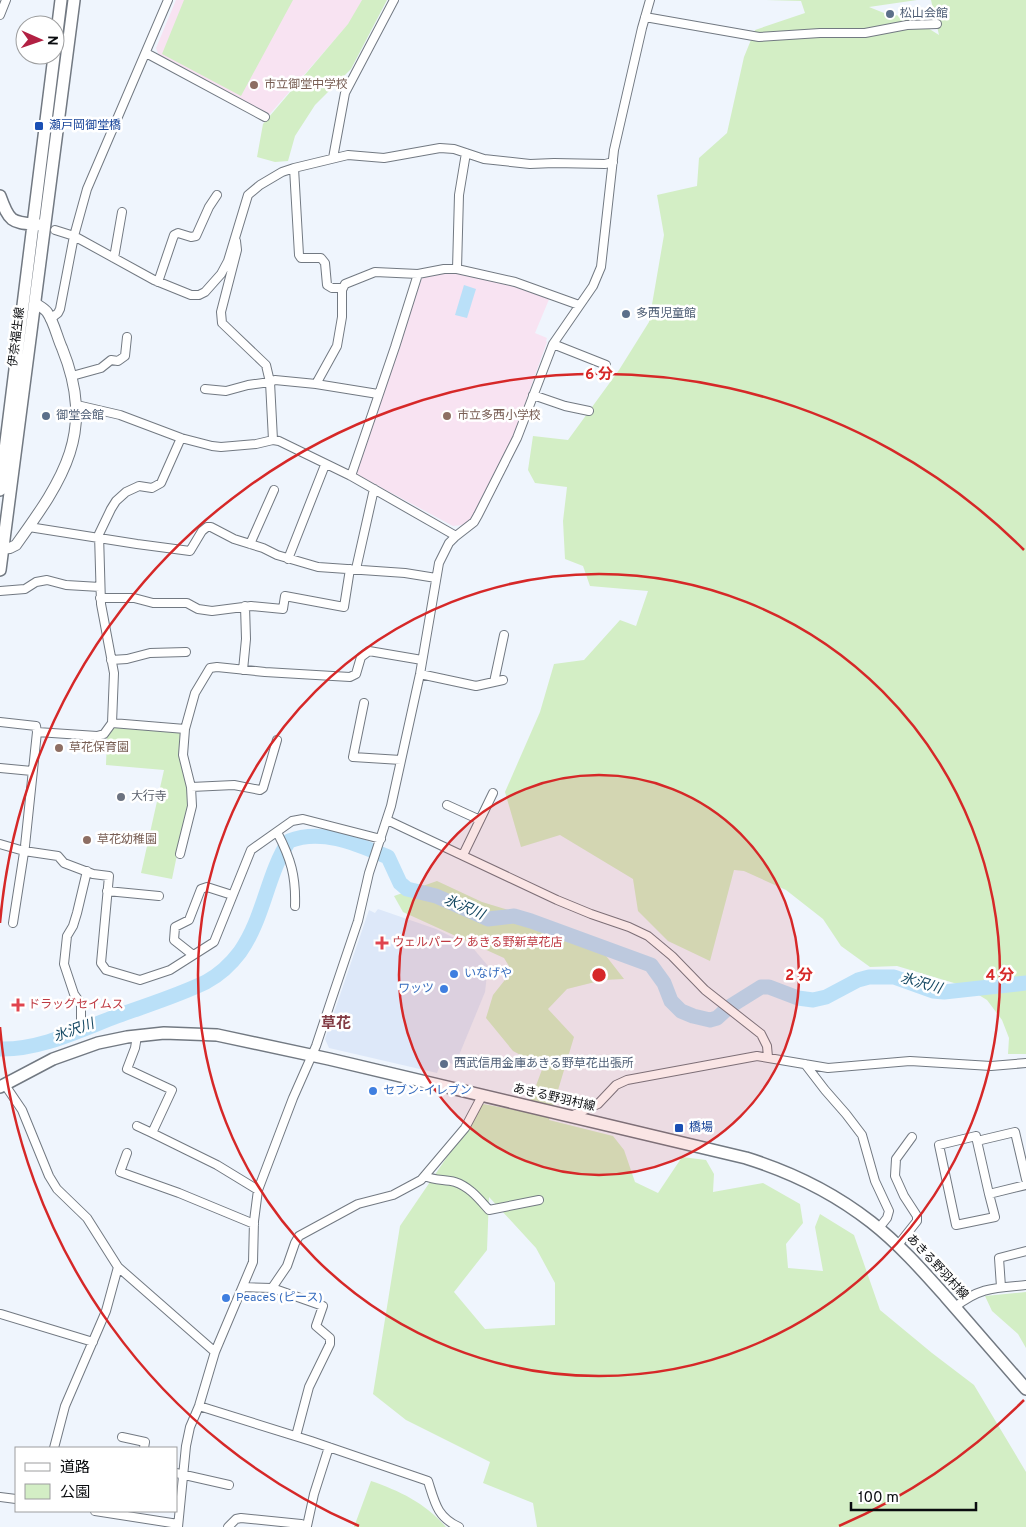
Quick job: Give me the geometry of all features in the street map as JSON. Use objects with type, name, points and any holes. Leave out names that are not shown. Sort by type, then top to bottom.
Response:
[{"type":"main road","name":"伊奈福生線","points":[[0,490],[61,0]]},
{"type":"main road","name":"伊奈福生線","points":[[0,570],[35,303],[50,228],[74,0]]},
{"type":"main road","points":[[0,196],[10,218],[18,223],[50,228]]},
{"type":"main road","name":"あきる野羽村線","points":[[3,1086],[37,1066],[98,1043],[164,1033],[217,1035],[312,1055],[736,1155],[765,1164],[798,1178],[831,1195],[879,1228],[898,1245],[955,1307],[1026,1389]]},
{"type":"street","points":[[0,15],[6,0]]},
{"type":"street","points":[[50,319],[60,308],[74,236],[87,189],[168,0]]},
{"type":"street","points":[[333,158],[345,93],[394,0]]},
{"type":"street","points":[[101,1512],[178,1526],[180,1473],[190,1427],[199,1406],[215,1352],[253,1262],[254,1224],[258,1190],[312,1055],[358,921],[374,858],[387,820],[420,674],[439,563],[444,551],[456,536],[466,529],[478,515],[517,438],[553,344],[592,286],[601,267],[613,162],[624,105],[650,0]]},
{"type":"street","points":[[645,17],[759,36],[865,33],[907,25],[937,24]]},
{"type":"street","points":[[146,53],[265,117]]},
{"type":"street","points":[[50,228],[74,236],[158,282],[191,295],[199,295],[205,292],[221,274],[228,261],[248,195],[260,185],[282,172],[294,168],[348,155],[384,158],[440,148],[454,149],[484,159],[530,164],[605,164],[613,162]]},
{"type":"street","points":[[457,269],[458,195],[466,153]]},
{"type":"street","points":[[294,168],[300,258],[321,258],[324,263],[326,285],[332,288],[342,288]]},
{"type":"street","points":[[158,282],[174,235],[178,233],[192,238],[196,236],[209,206],[217,194]]},
{"type":"street","points":[[114,258],[122,212]]},
{"type":"street","points":[[235,237],[237,250],[221,312],[222,322],[266,365],[270,382],[273,440]]},
{"type":"street","points":[[316,384],[337,346],[342,317],[342,288],[344,284],[375,272],[418,274],[444,268],[457,269],[515,282],[579,305]]},
{"type":"street","points":[[351,476],[418,274]]},
{"type":"street","points":[[2,549],[16,545],[29,527],[59,480],[69,456],[73,440],[77,405],[72,376],[50,319],[45,310],[35,303]]},
{"type":"street","points":[[72,376],[101,368],[111,360],[118,361],[125,356],[128,337]]},
{"type":"street","points":[[553,344],[606,366]]},
{"type":"street","points":[[205,389],[226,390],[276,380],[378,394]]},
{"type":"street","points":[[533,395],[565,406],[589,411]]},
{"type":"street","points":[[77,405],[120,415],[181,438],[221,447],[256,444],[273,440],[279,441],[351,476],[456,536]]},
{"type":"street","points":[[37,732],[97,736],[104,734],[112,723],[114,673],[100,598],[99,539],[105,519],[116,501],[126,492],[139,486],[152,488],[162,483],[181,438]]},
{"type":"street","points":[[288,559],[325,465]]},
{"type":"street","points":[[100,598],[134,598],[152,603],[187,603],[192,604],[198,609],[212,611],[245,606],[283,609],[286,596],[344,607],[374,489]]},
{"type":"street","points":[[250,544],[274,490]]},
{"type":"street","points":[[29,527],[99,539],[190,551],[202,531],[207,527],[288,559],[318,567],[405,573],[436,578]]},
{"type":"street","points":[[0,590],[25,590],[36,582],[47,580],[66,585],[100,587]]},
{"type":"street","points":[[243,670],[246,638],[245,606]]},
{"type":"street","points":[[494,682],[504,635]]},
{"type":"street","points":[[111,660],[127,659],[150,653],[186,652]]},
{"type":"street","points":[[180,854],[192,806],[191,787],[183,755],[185,729],[195,693],[210,668],[350,677],[356,674],[361,657],[369,652],[422,660]]},
{"type":"street","points":[[420,674],[476,686],[504,680]]},
{"type":"street","points":[[364,704],[352,756],[401,760]]},
{"type":"street","points":[[0,722],[36,726],[37,732],[24,850],[13,923]]},
{"type":"street","points":[[112,723],[185,729]]},
{"type":"street","points":[[191,787],[234,785],[260,790],[264,788],[277,740]]},
{"type":"street","points":[[0,768],[32,771]]},
{"type":"street","points":[[463,855],[493,793]]},
{"type":"street","points":[[446,805],[480,820]]},
{"type":"street","points":[[0,844],[58,856],[64,863],[109,876],[101,963],[106,970],[140,980],[170,970],[214,942],[251,850],[292,821],[303,819],[380,842]]},
{"type":"street","points":[[387,820],[557,900],[591,914],[629,926],[648,936],[672,956],[705,990],[761,1034],[767,1046],[768,1057]]},
{"type":"street","points":[[277,832],[290,859],[295,887],[295,906]]},
{"type":"street","points":[[81,1021],[81,1004],[74,994],[64,964],[67,936],[73,926],[77,913],[87,871]]},
{"type":"street","points":[[193,955],[174,940],[175,928],[189,920],[201,889],[207,886],[232,895]]},
{"type":"street","points":[[107,891],[159,896]]},
{"type":"street","points":[[137,1036],[136,1048],[127,1069],[172,1090],[152,1133]]},
{"type":"street","points":[[571,1116],[598,1104],[616,1085],[627,1080],[748,1057],[768,1057],[834,1068],[910,1062],[991,1066],[1026,1063]]},
{"type":"street","points":[[805,1064],[862,1135],[875,1181],[889,1211],[887,1218],[879,1228]]},
{"type":"street","points":[[3,1086],[22,1110],[48,1176],[56,1189],[87,1218],[118,1267],[215,1352]]},
{"type":"street","points":[[272,1288],[287,1266],[299,1236],[365,1201],[393,1195],[424,1176],[465,1128],[482,1096]]},
{"type":"street","points":[[137,1126],[217,1165],[258,1190]]},
{"type":"street","points":[[978,1141],[1015,1132],[1023,1150],[1026,1179]]},
{"type":"street","points":[[976,1136],[978,1141],[995,1217],[956,1225],[938,1145],[976,1136]]},
{"type":"street","points":[[898,1245],[917,1221],[917,1216],[904,1196],[895,1176],[896,1159],[912,1137]]},
{"type":"street","points":[[128,1153],[120,1172],[179,1193],[254,1224]]},
{"type":"street","points":[[424,1176],[438,1181],[454,1182],[469,1188],[489,1210],[539,1200]]},
{"type":"street","points":[[989,1194],[1026,1185]]},
{"type":"street","points":[[1001,1288],[999,1258],[1026,1251]]},
{"type":"street","points":[[54,1447],[65,1406],[106,1311],[118,1267]]},
{"type":"street","points":[[955,1307],[967,1297],[978,1292],[1026,1285]]},
{"type":"street","points":[[243,1287],[272,1288],[323,1306],[316,1326],[330,1338],[327,1350],[309,1387],[296,1436]]},
{"type":"street","points":[[1,1314],[93,1342]]},
{"type":"street","points":[[199,1406],[296,1436],[428,1481],[439,1511],[450,1522],[459,1527]]},
{"type":"street","points":[[122,1437],[145,1442],[144,1447]]},
{"type":"street","points":[[228,1527],[236,1519],[241,1518],[307,1526],[314,1494],[329,1447]]},
{"type":"street","points":[[180,1473],[229,1485]]},
{"type":"street","points":[[0,1497],[15,1499]]},
{"type":"shaded area","name":"市立御堂中学校","points":[[176,0],[362,0],[351,21],[269,115],[159,56],[156,48]]},
{"type":"shaded area","name":"市立多西小学校","points":[[453,271],[489,278],[550,297],[535,333],[547,338],[547,342],[511,442],[473,518],[463,525],[453,526],[358,475],[356,471],[422,278],[427,274]]},
{"type":"shaded area","points":[[378,909],[436,929],[472,947],[488,966],[485,992],[455,1065],[442,1060],[437,1073],[329,1048],[325,1039],[369,910],[375,913]]},
{"type":"green space","points":[[184,0],[293,0],[241,96],[162,54]]},
{"type":"green space","points":[[362,0],[387,0],[351,69],[315,105],[295,136],[288,161],[275,162],[257,157],[263,124],[348,24]]},
{"type":"green space","points":[[766,0],[917,0],[869,7],[884,13],[912,18],[939,35],[931,0],[1026,0],[1026,1054],[1008,1054],[1009,1038],[1002,1020],[987,1000],[964,986],[897,966],[870,967],[841,946],[823,919],[786,890],[744,871],[734,870],[710,961],[668,941],[638,911],[633,879],[560,835],[521,847],[505,792],[540,712],[554,664],[584,660],[620,620],[636,626],[648,591],[590,586],[583,566],[565,559],[563,521],[567,487],[535,483],[528,470],[533,436],[568,440],[619,370],[649,322],[664,235],[657,195],[697,186],[699,158],[727,133],[744,57],[755,30],[805,13],[801,1]]},
{"type":"green space","points":[[116,725],[181,732],[188,792],[187,807],[172,879],[141,873],[164,770],[106,765],[107,736]]},
{"type":"green space","points":[[437,881],[482,902],[525,915],[603,952],[624,979],[603,980],[567,989],[548,1009],[574,1037],[549,1120],[613,1136],[624,1150],[635,1182],[658,1193],[682,1157],[706,1160],[714,1174],[713,1192],[763,1183],[800,1204],[803,1223],[786,1244],[788,1268],[823,1271],[815,1227],[820,1214],[854,1235],[880,1310],[974,1385],[1026,1472],[1026,1527],[537,1527],[533,1503],[483,1483],[490,1462],[406,1420],[373,1394],[400,1226],[483,1104],[526,1112],[543,1067],[513,1051],[486,1018],[493,995],[512,971],[504,958],[403,912],[394,896]],"holes":[[[489,1197],[536,1248],[555,1283],[555,1325],[485,1329],[454,1292],[487,1250]]]},
{"type":"green space","points":[[1026,1292],[1026,1348],[1018,1334],[992,1311],[985,1296]]},
{"type":"green space","points":[[371,1481],[412,1499],[430,1511],[446,1527],[354,1527]]},
{"type":"water","points":[[464,285],[476,289],[467,318],[455,315]]},
{"type":"waterway","name":"氷沢川","points":[[0,1049],[30,1046],[60,1038],[184,992],[216,976],[233,961],[248,939],[255,925],[275,867],[289,841],[301,837],[314,836],[339,839],[388,857],[400,883],[407,889],[436,896],[488,919],[514,916],[531,921],[651,965],[664,983],[671,1001],[681,1011],[710,1020],[717,1018],[729,1007],[761,987],[769,987],[798,998],[813,1000],[826,997],[858,980],[869,977],[894,977],[933,991],[944,992],[1026,983]]},
{"type":"place","name":"松山会館","points":[[890,14]]},
{"type":"place","name":"市立御堂中学校","points":[[254,85]]},
{"type":"place","name":"瀬戸岡御堂橋","points":[[39,126]]},
{"type":"place","name":"多西児童館","points":[[626,314]]},
{"type":"place","name":"御堂会館","points":[[46,416]]},
{"type":"place","name":"市立多西小学校","points":[[447,416]]},
{"type":"place","name":"草花保育園","points":[[59,748]]},
{"type":"place","name":"大行寺","points":[[121,797]]},
{"type":"place","name":"草花幼稚園","points":[[87,840]]},
{"type":"place","name":"ウェルパーク あきる野新草花店","points":[[382,943]]},
{"type":"place","name":"いなげや","points":[[454,974]]},
{"type":"place","name":"ワッツ","points":[[444,989]]},
{"type":"place","name":"ドラッグセイムス","points":[[18,1005]]},
{"type":"place","name":"西武信用金庫あきる野草花出張所","points":[[444,1064]]},
{"type":"place","name":"セブン-イレブン","points":[[373,1091]]},
{"type":"place","name":"橋場","points":[[679,1128]]},
{"type":"place","name":"PeaceS (ピース)","points":[[226,1298]]},
{"type":"district","name":"草花","points":[[336,1024]]}]
